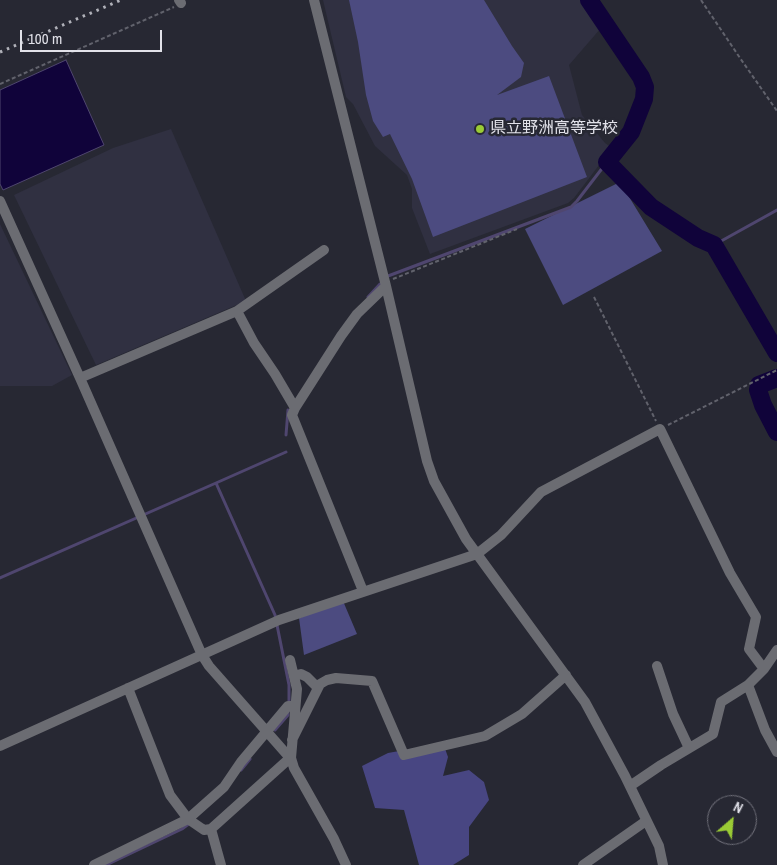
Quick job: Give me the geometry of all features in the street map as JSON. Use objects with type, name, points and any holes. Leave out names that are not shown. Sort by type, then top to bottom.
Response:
[{"type":"street","points":[[314,0],[386,286],[426,461],[434,481],[466,540],[585,702],[609,743],[659,846],[663,865]]},
{"type":"street","points":[[0,201],[202,655],[209,666],[290,758],[211,830],[204,830],[188,819],[170,795],[128,688]]},
{"type":"street","points":[[80,378],[237,311],[324,250]]},
{"type":"street","points":[[363,591],[292,416],[295,408],[341,336],[357,314],[386,286]]},
{"type":"street","points":[[237,311],[254,343],[295,408]]},
{"type":"street","points":[[0,746],[279,620],[477,554],[501,535],[541,492],[660,429],[730,573],[756,617],[749,649],[764,669]]},
{"type":"street","points":[[630,786],[713,734],[720,702],[748,685],[764,669],[777,650]]},
{"type":"street","points":[[290,660],[297,689],[291,758],[294,768],[334,839],[346,865]]},
{"type":"street","points":[[657,666],[673,714],[689,748]]},
{"type":"street","points":[[294,676],[301,674],[318,688]]},
{"type":"street","points":[[292,740],[320,684],[327,680],[336,678],[372,681],[404,755],[485,736],[522,714],[566,675]]},
{"type":"street","points":[[748,685],[765,730],[777,752]]},
{"type":"street","points":[[94,865],[188,819],[224,787],[241,762],[288,706],[296,706]]},
{"type":"street","points":[[583,865],[646,821]]},
{"type":"street","points":[[211,830],[221,865]]},
{"type":"path","points":[[701,0],[777,111]]},
{"type":"path","points":[[0,84],[180,2]]},
{"type":"path","points":[[386,286],[391,279],[517,230]]},
{"type":"path","points":[[594,296],[660,429],[777,370]]},
{"type":"shaded area","name":"県立野洲高等学校","points":[[323,0],[582,0],[601,28],[569,65],[582,115],[605,143],[612,148],[574,198],[568,203],[430,254],[412,208],[412,189],[407,175],[375,146],[353,104],[346,97]]},
{"type":"shaded area","name":"県立野洲高等学校","points":[[349,0],[484,0],[524,63],[521,77],[497,95],[549,76],[587,177],[433,237],[412,179],[390,134],[383,137],[373,121],[366,95]]},
{"type":"shaded area","points":[[66,60],[104,145],[3,190],[0,184],[0,90]]},
{"type":"shaded area","points":[[171,129],[246,301],[96,365],[14,195],[113,148]]},
{"type":"shaded area","points":[[620,182],[662,251],[563,305],[525,229]]},
{"type":"shaded area","points":[[0,224],[72,375],[52,386],[0,386]]},
{"type":"shaded area","points":[[343,601],[357,634],[304,655],[299,618]]},
{"type":"shaded area","points":[[443,743],[448,757],[443,776],[469,770],[484,782],[489,800],[469,827],[469,855],[453,865],[419,865],[404,810],[375,808],[362,766],[388,753]]},
{"type":"waterway","points":[[589,0],[641,77],[645,87],[644,99],[631,132],[607,162],[651,207],[698,238],[714,245],[777,353]]},
{"type":"waterway","points":[[388,276],[571,207],[607,162]]},
{"type":"waterway","points":[[714,245],[777,210]]},
{"type":"waterway","points":[[368,297],[380,284]]},
{"type":"waterway","points":[[777,378],[759,385],[758,390],[763,405],[777,432]]},
{"type":"waterway","points":[[286,435],[288,410]]},
{"type":"waterway","points":[[286,452],[216,483],[275,615],[289,685],[289,705]]},
{"type":"waterway","points":[[0,578],[216,483]]},
{"type":"waterway","points":[[275,730],[288,715],[288,711]]},
{"type":"waterway","points":[[241,770],[250,759]]},
{"type":"waterway","points":[[106,865],[182,829],[190,823]]},
{"type":"railway","points":[[0,52],[121,0]]},
{"type":"place","name":"県立野洲高等学校","points":[[480,129]]}]
